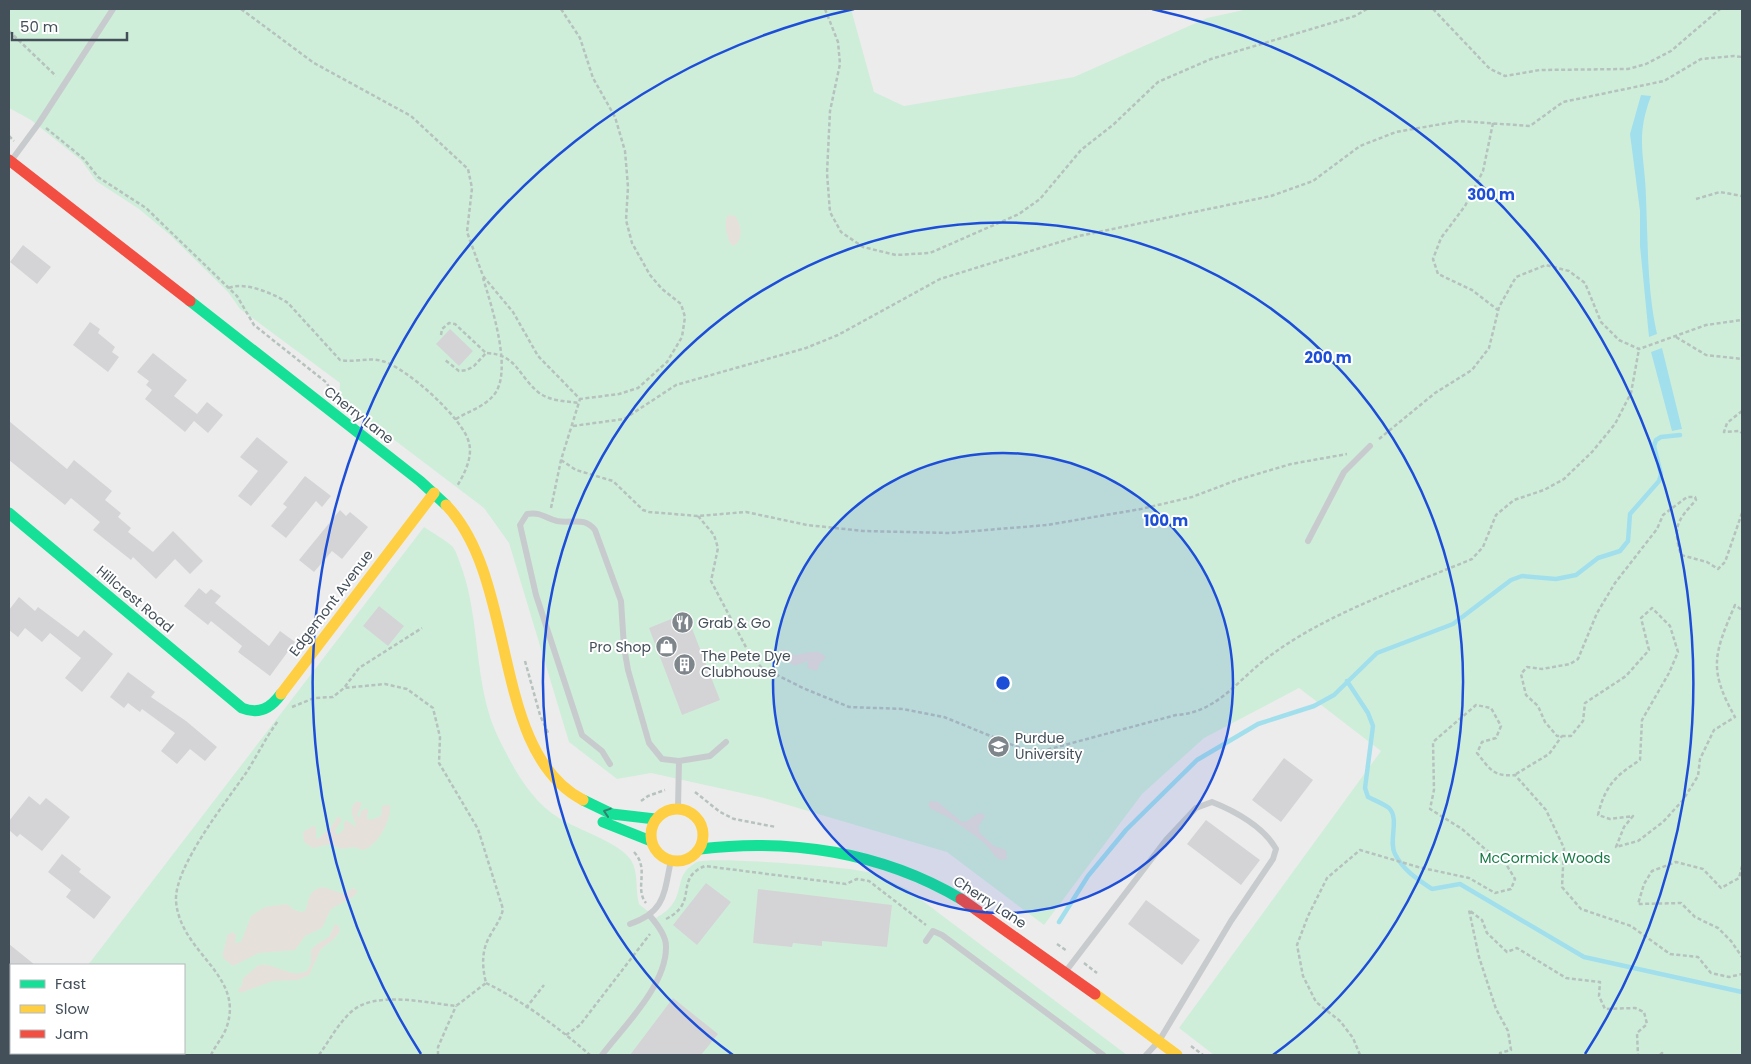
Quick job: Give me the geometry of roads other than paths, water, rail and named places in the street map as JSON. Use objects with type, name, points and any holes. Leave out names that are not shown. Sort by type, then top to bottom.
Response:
[{"type":"street","name":"Cherry Lane","points":[[10,161],[434,493],[467,531],[480,558],[495,604],[524,724],[550,773],[575,805],[587,814],[651,841]]},
{"type":"street","name":"Edgemont Avenue","points":[[242,708],[253,713],[273,705],[434,493]]},
{"type":"street","name":"Hillcrest Road","points":[[9,513],[242,708]]},
{"type":"street","name":"Cherry Lane","points":[[561,787],[605,812],[655,819]]},
{"type":"street","points":[[678,808],[694,814],[703,828],[703,842],[700,848],[687,859],[671,860],[658,853],[651,841],[652,826],[655,819],[670,809],[678,808]]},
{"type":"street","name":"Cherry Lane","points":[[703,828],[718,834],[756,843],[826,850],[885,864],[942,889],[995,921],[1177,1055]]},
{"type":"street","name":"Cherry Lane","points":[[700,848],[756,843]]},
{"type":"lane","points":[[10,161],[39,123],[113,9]]},
{"type":"lane","points":[[1308,541],[1344,472],[1370,446]]},
{"type":"lane","points":[[610,764],[602,751],[582,735],[536,595],[520,525],[527,514],[540,512],[559,521],[590,523],[595,530],[621,601],[624,648],[628,670],[649,743],[662,759],[679,761],[710,756],[726,742]]},
{"type":"lane","points":[[678,808],[679,761]]},
{"type":"lane","points":[[1065,972],[1166,840],[1196,808],[1212,802],[1228,808],[1270,838],[1276,850],[1273,859],[1231,921],[1159,1041],[1146,1055]]},
{"type":"lane","points":[[630,924],[650,916],[661,901],[671,860]]},
{"type":"lane","points":[[602,1055],[656,984],[663,968],[666,945],[658,925],[650,916]]},
{"type":"lane","points":[[926,941],[933,931],[942,935],[1103,1055]]},
{"type":"water","points":[[1641,95],[1651,96],[1643,124],[1642,136],[1650,283],[1657,334],[1649,337],[1640,246],[1640,211],[1630,134]]},
{"type":"water","points":[[1662,348],[1682,429],[1672,431],[1651,352]]},
{"type":"waterway","points":[[1059,922],[1088,876],[1126,830],[1197,760],[1258,724],[1314,706],[1334,695],[1377,653],[1453,624],[1511,580],[1522,576],[1556,579],[1576,575],[1598,558],[1620,551],[1628,541],[1630,514],[1659,481],[1661,474],[1654,446],[1656,440],[1661,437],[1680,435]]},
{"type":"waterway","points":[[1347,681],[1368,713],[1373,726],[1365,788],[1368,797],[1389,808],[1392,813],[1394,818],[1393,849],[1402,865],[1416,878],[1432,889],[1460,884],[1584,957],[1742,992]]},
{"type":"place","name":"Grab & Go","points":[[682,623]]},
{"type":"place","name":"Pro Shop","points":[[667,647]]},
{"type":"place","name":"The Pete Dye Clubhouse","points":[[685,664]]},
{"type":"place","name":"Purdue University","points":[[999,746]]},
{"type":"park label","name":"McCormick Woods","points":[[1545,858]]}]
